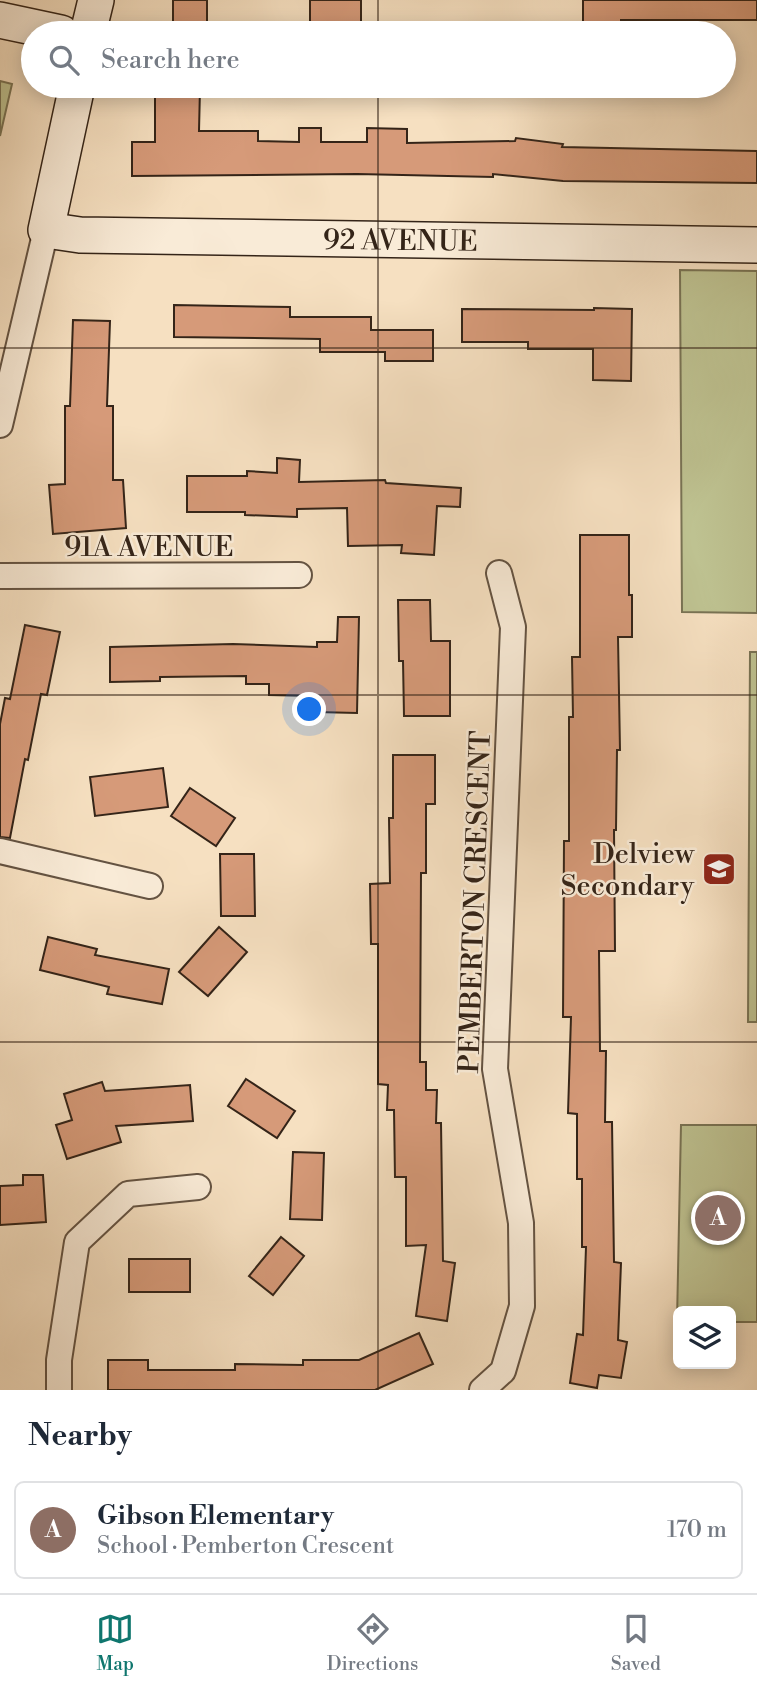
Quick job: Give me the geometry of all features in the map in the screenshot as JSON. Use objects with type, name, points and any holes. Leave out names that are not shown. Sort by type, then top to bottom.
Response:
[{"type":"street","points":[[91,21],[96,0]]},
{"type":"street","points":[[0,20],[21,24]]},
{"type":"street","points":[[0,425],[74,98]]},
{"type":"street","name":"92 AVENUE","points":[[46,230],[80,235],[757,245]]},
{"type":"street","name":"PEMBERTON CRESCENT","points":[[482,1390],[503,1371],[522,1306],[521,1223],[495,1069],[513,627],[499,573]]},
{"type":"street","name":"91A AVENUE","points":[[0,576],[299,575]]},
{"type":"street","points":[[0,851],[150,886]]},
{"type":"street","points":[[60,1390],[59,1360],[78,1242],[128,1194],[198,1187]]},
{"type":"green space","points":[[0,81],[12,84],[0,136]]},
{"type":"green space","points":[[680,270],[757,271],[757,613],[682,612]]},
{"type":"green space","points":[[750,652],[757,652],[757,1022],[748,1022]]},
{"type":"green space","points":[[681,1125],[757,1125],[757,1322],[736,1322],[736,1306],[677,1306]]},
{"type":"building","points":[[173,0],[207,0],[207,21],[173,21]]},
{"type":"building","points":[[310,0],[361,0],[361,21],[310,21]]},
{"type":"building","points":[[583,0],[757,0],[757,20],[583,21]]},
{"type":"building","points":[[155,98],[200,98],[199,131],[258,131],[258,141],[299,142],[299,128],[321,128],[321,142],[367,142],[367,128],[407,129],[407,143],[515,141],[516,138],[563,144],[562,147],[757,151],[757,183],[563,181],[493,174],[493,177],[357,174],[132,176],[132,142],[155,142]]},
{"type":"building","points":[[174,305],[290,307],[290,317],[371,317],[371,330],[433,330],[433,361],[385,361],[385,352],[320,352],[320,339],[174,337]]},
{"type":"building","points":[[462,309],[632,309],[631,381],[593,380],[593,349],[528,349],[528,342],[462,342]]},
{"type":"building","points":[[73,320],[110,321],[107,406],[113,406],[113,480],[123,480],[126,528],[53,534],[49,485],[65,484],[65,406],[70,406]]},
{"type":"building","points":[[277,458],[300,460],[299,482],[385,480],[386,483],[461,488],[460,507],[437,506],[434,555],[401,553],[402,545],[348,546],[347,508],[297,509],[297,517],[245,515],[245,512],[187,512],[187,476],[247,476],[247,471],[277,473]]},
{"type":"building","points":[[580,535],[629,535],[629,595],[632,595],[632,637],[618,637],[620,750],[617,750],[614,830],[615,951],[599,951],[600,1051],[606,1051],[605,1122],[612,1122],[614,1262],[621,1263],[618,1340],[627,1342],[621,1378],[599,1375],[597,1388],[570,1383],[577,1334],[583,1335],[586,1247],[582,1247],[582,1179],[577,1179],[577,1114],[568,1113],[571,1017],[563,1017],[564,841],[569,841],[572,657],[580,657]]},
{"type":"building","points":[[398,600],[430,600],[431,641],[450,641],[450,716],[404,716],[403,661],[399,661]]},
{"type":"building","points":[[338,617],[359,617],[357,713],[316,712],[316,696],[269,695],[269,684],[246,684],[246,676],[160,677],[160,681],[110,682],[110,647],[233,644],[317,647],[317,642],[337,642]]},
{"type":"building","points":[[25,625],[60,632],[47,695],[41,694],[28,760],[25,759],[10,838],[0,837],[0,724],[5,698],[10,699]]},
{"type":"building","points":[[393,755],[435,755],[435,804],[426,804],[426,873],[421,873],[420,1062],[426,1062],[426,1090],[437,1090],[436,1123],[441,1123],[443,1261],[455,1263],[447,1321],[416,1316],[426,1245],[406,1246],[406,1177],[395,1177],[394,1110],[387,1110],[388,1085],[378,1084],[378,944],[371,944],[370,884],[390,883],[389,818],[393,818]]},
{"type":"building","points":[[163,768],[168,807],[95,816],[90,777]]},
{"type":"building","points":[[190,788],[235,818],[216,846],[171,816]]},
{"type":"building","points":[[220,854],[254,854],[255,916],[221,916]]},
{"type":"building","points":[[219,927],[247,952],[208,996],[179,972]]},
{"type":"building","points":[[48,937],[97,949],[95,955],[169,969],[162,1004],[107,994],[109,987],[40,970]]},
{"type":"building","points":[[246,1079],[295,1111],[277,1138],[228,1106]]},
{"type":"building","points":[[102,1082],[105,1091],[190,1085],[193,1121],[116,1126],[121,1142],[67,1159],[56,1125],[72,1120],[64,1094]]},
{"type":"building","points":[[293,1152],[324,1153],[322,1220],[290,1219]]},
{"type":"building","points":[[23,1175],[43,1175],[46,1222],[0,1225],[0,1186],[23,1185]]},
{"type":"building","points":[[281,1237],[304,1256],[273,1295],[249,1276]]},
{"type":"building","points":[[129,1259],[190,1259],[190,1292],[129,1292]]},
{"type":"building","points":[[419,1333],[433,1364],[375,1390],[108,1390],[108,1360],[148,1360],[148,1370],[235,1370],[235,1364],[303,1365],[303,1360],[359,1360]]},
{"type":"place","name":"Delview Secondary","points":[[719,869]]},
{"type":"place","name":"Gibson Elementary","points":[[718,1218]]}]
